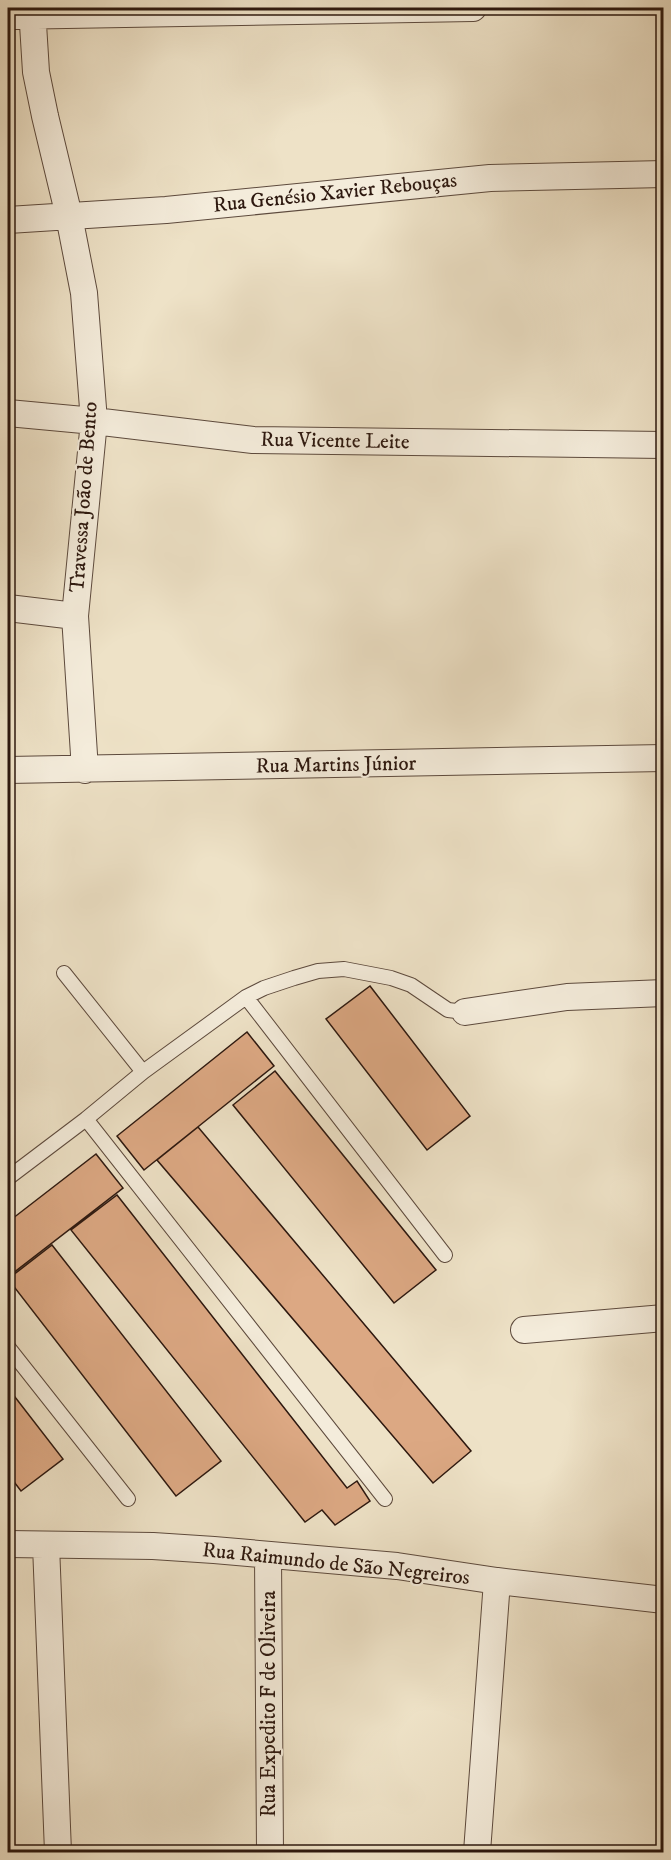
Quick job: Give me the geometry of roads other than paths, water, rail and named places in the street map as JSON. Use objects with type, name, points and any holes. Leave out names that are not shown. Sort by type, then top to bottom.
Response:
[{"type":"street","points":[[23,13],[472,8]]},
{"type":"street","name":"Travessa João de Bento","points":[[23,13],[84,293],[94,421],[75,616],[85,770]]},
{"type":"street","name":"Rua Genésio Xavier Rebouças","points":[[8,220],[166,210],[490,178],[663,174]]},
{"type":"street","name":"Rua Vicente Leite","points":[[8,413],[94,421],[253,441],[663,445]]},
{"type":"street","points":[[8,608],[75,616]]},
{"type":"street","name":"Rua Martins Júnior","points":[[8,770],[663,758]]},
{"type":"street","points":[[465,1012],[567,997],[663,993]]},
{"type":"street","points":[[524,1330],[663,1318]]},
{"type":"street","name":"Rua Raimundo de São Negreiros","points":[[8,1544],[153,1546],[397,1566],[497,1581],[663,1600]]},
{"type":"street","points":[[46,1545],[58,1852]]},
{"type":"street","name":"Rua Expedito F de Oliveira","points":[[268,1555],[270,1852]]},
{"type":"street","points":[[477,1852],[497,1581]]},
{"type":"lane","points":[[8,1178],[143,1072],[246,998],[264,988],[318,971],[344,969],[391,978],[411,985],[448,1010],[465,1012]]},
{"type":"lane","points":[[64,973],[143,1072]]},
{"type":"lane","points":[[246,998],[445,1256]]},
{"type":"lane","points":[[86,1119],[385,1499]]},
{"type":"lane","points":[[8,1347],[128,1499]]}]
